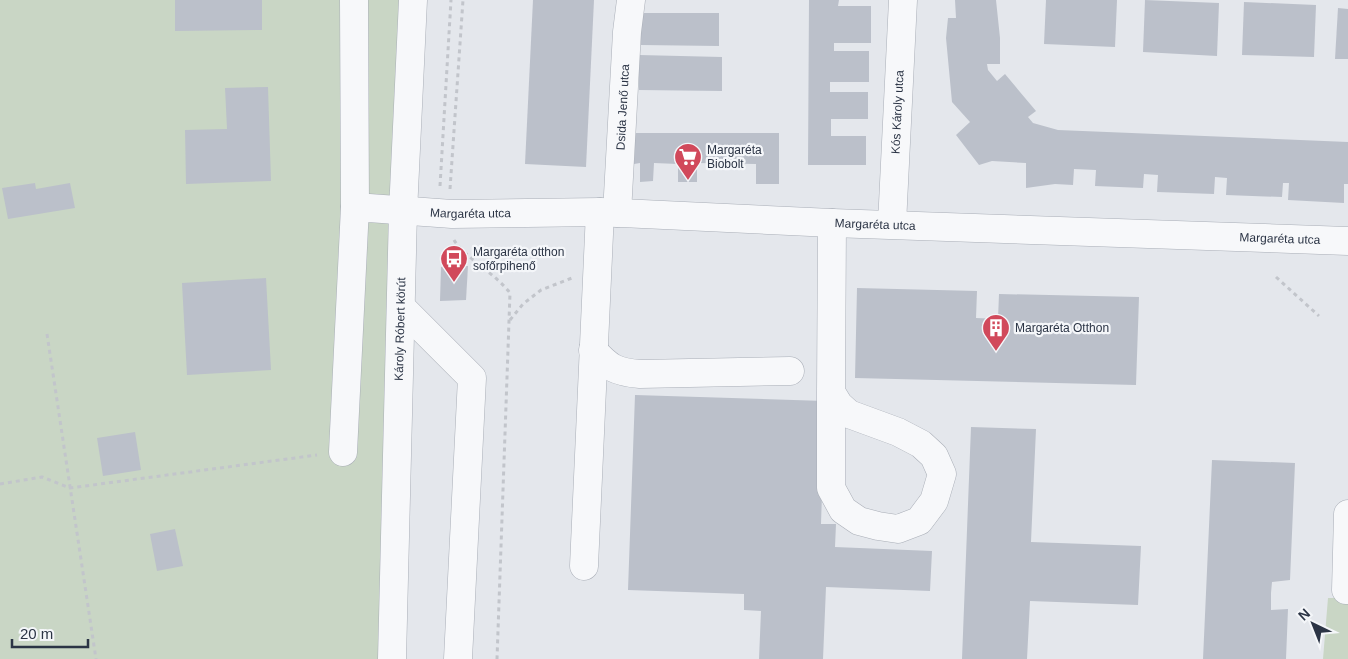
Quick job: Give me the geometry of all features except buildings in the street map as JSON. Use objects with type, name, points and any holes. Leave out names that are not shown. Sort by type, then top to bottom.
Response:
[{"type":"street","points":[[343,452],[355,207],[354,0]]},
{"type":"street","name":"Károly Róbert körút","points":[[392,659],[403,212],[413,0]]},
{"type":"street","name":"Dsida Jenő utca","points":[[584,566],[597,273],[608,213],[631,0]]},
{"type":"street","name":"Kós Károly utca","points":[[892,224],[903,0]]},
{"type":"street","name":"Margaréta utca","points":[[355,207],[403,212],[452,214],[608,213],[832,223],[1348,241]]},
{"type":"street","points":[[831,392],[839,405],[849,414],[898,432],[921,444],[934,456],[942,474],[934,501],[919,521],[898,529],[859,521],[842,510],[831,488],[831,392],[832,223]]},
{"type":"street","points":[[401,307],[472,378],[458,659]]},
{"type":"street","points":[[593,350],[606,365],[622,373],[790,371]]},
{"type":"street","points":[[1346,590],[1348,514]]},
{"type":"path","points":[[451,0],[440,187],[452,214]]},
{"type":"path","points":[[450,186],[463,0]]},
{"type":"path","points":[[509,320],[523,304],[540,290],[573,278],[597,273]]},
{"type":"path","points":[[1276,278],[1319,316]]},
{"type":"path","points":[[47,334],[96,659]]},
{"type":"path","points":[[0,484],[42,477],[70,488],[343,452]]},
{"type":"green space","points":[[0,0],[413,0],[392,659],[0,659]]},
{"type":"green space","points":[[1328,598],[1348,598],[1348,659],[1323,659]]},
{"type":"place","name":"Margaréta Biobolt","points":[[688,181]]},
{"type":"place","name":"Margaréta otthon sofőrpihenő","points":[[454,283]]},
{"type":"place","name":"Margaréta Otthon","points":[[996,352]]}]
